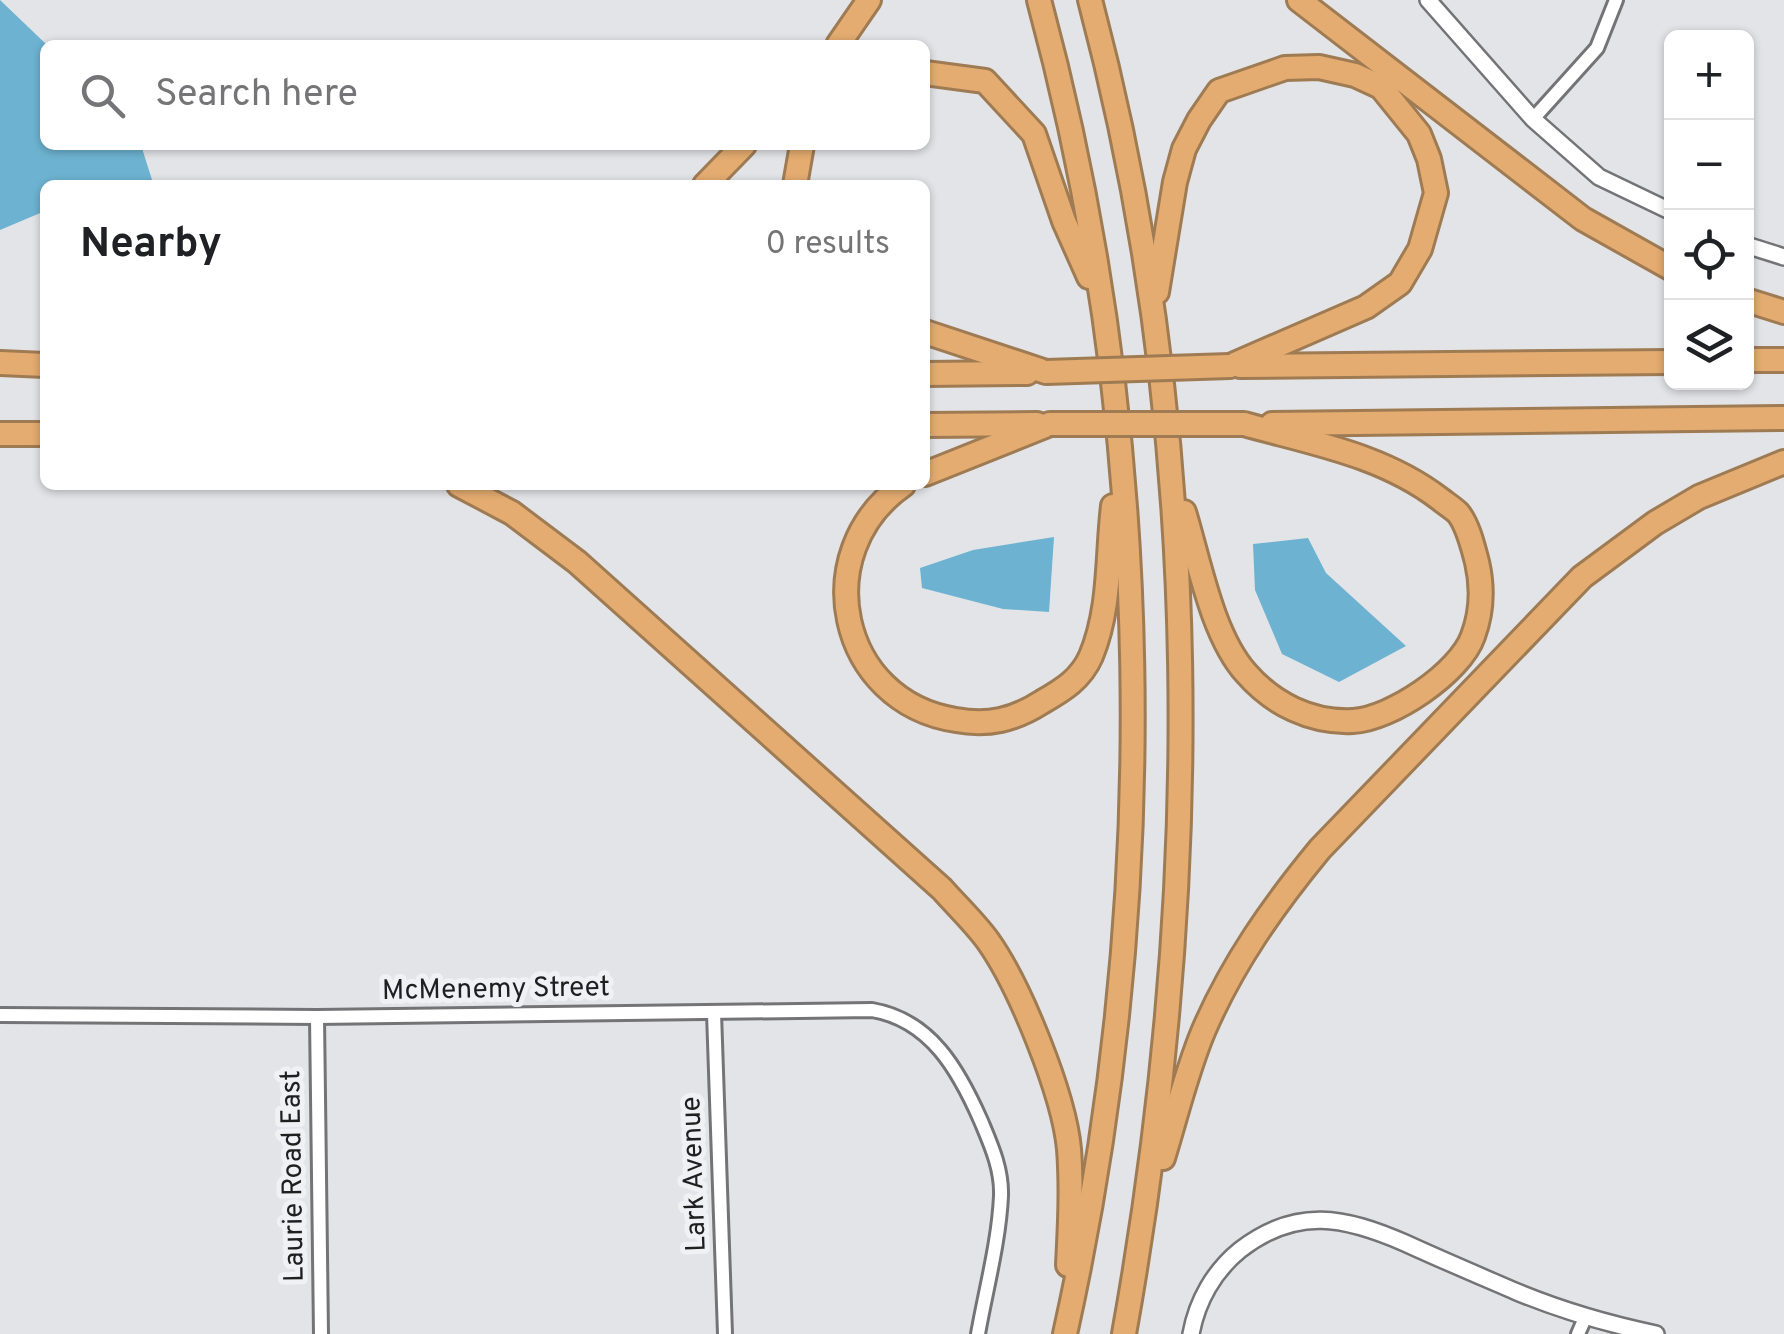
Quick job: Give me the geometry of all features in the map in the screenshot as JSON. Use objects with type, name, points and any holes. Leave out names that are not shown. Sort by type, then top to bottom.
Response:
[{"type":"highway","points":[[842,40],[870,0]]},
{"type":"highway","points":[[1039,0],[1075,148],[1103,309],[1119,458],[1132,649],[1129,849],[1106,1112],[1064,1334]]},
{"type":"highway","points":[[1090,0],[1114,98],[1154,310],[1172,473],[1181,695],[1177,861],[1161,1080],[1124,1334]]},
{"type":"highway","points":[[1299,0],[1583,219],[1664,265]]},
{"type":"highway","points":[[1154,310],[1184,150],[1198,120],[1219,90],[1285,68],[1319,67],[1355,75],[1381,88],[1420,134],[1429,159],[1436,193],[1420,249],[1400,283],[1366,307],[1236,365]]},
{"type":"highway","points":[[930,74],[985,81],[1034,134],[1064,221],[1103,309]]},
{"type":"highway","points":[[710,180],[739,150]]},
{"type":"highway","points":[[797,180],[801,150]]},
{"type":"highway","points":[[1754,303],[1784,312]]},
{"type":"highway","points":[[930,334],[1038,371]]},
{"type":"highway","points":[[1754,360],[1784,360]]},
{"type":"highway","points":[[930,374],[1236,365],[1664,362]]},
{"type":"highway","points":[[0,363],[40,366]]},
{"type":"highway","points":[[930,425],[1784,418]]},
{"type":"highway","points":[[1172,473],[1226,642],[1244,671],[1276,702],[1314,717],[1354,721],[1382,714],[1411,700],[1457,660],[1472,640],[1482,602],[1473,546],[1458,513],[1412,477],[1370,458],[1244,424]]},
{"type":"highway","points":[[930,472],[1044,425]]},
{"type":"highway","points":[[0,434],[40,434]]},
{"type":"highway","points":[[896,490],[881,500],[859,534],[845,594],[850,630],[862,659],[901,702],[932,716],[978,724],[1008,720],[1072,684],[1089,660],[1108,589],[1119,458]]},
{"type":"highway","points":[[1142,1229],[1202,1034],[1242,955],[1282,895],[1334,835],[1582,577],[1655,522],[1699,497],[1784,462]]},
{"type":"highway","points":[[469,490],[512,512],[577,562],[942,889],[988,942],[1021,1001],[1038,1042],[1069,1146],[1064,1334]]},
{"type":"street","points":[[1428,0],[1533,119],[1599,176],[1668,210]]},
{"type":"street","points":[[1533,119],[1597,48],[1616,0]]},
{"type":"street","points":[[1754,248],[1784,258]]},
{"type":"street","name":"McMenemy Street","points":[[0,1015],[317,1017],[872,1010],[892,1014],[931,1040],[963,1081],[994,1149],[1001,1197],[978,1334]]},
{"type":"street","name":"Lark Avenue","points":[[714,1013],[725,1334]]},
{"type":"street","name":"Laurie Road East","points":[[317,1017],[321,1334]]},
{"type":"street","points":[[1191,1334],[1202,1298],[1232,1257],[1273,1230],[1311,1221],[1350,1222],[1372,1228],[1582,1326],[1656,1334]]},
{"type":"water","points":[[0,0],[42,40],[40,150],[143,150],[152,180],[40,180],[40,213],[0,230]]},
{"type":"water","points":[[1054,537],[1049,612],[1003,609],[922,588],[920,568],[973,550]]},
{"type":"water","points":[[1308,538],[1326,573],[1406,646],[1339,682],[1282,654],[1255,590],[1253,544]]}]
